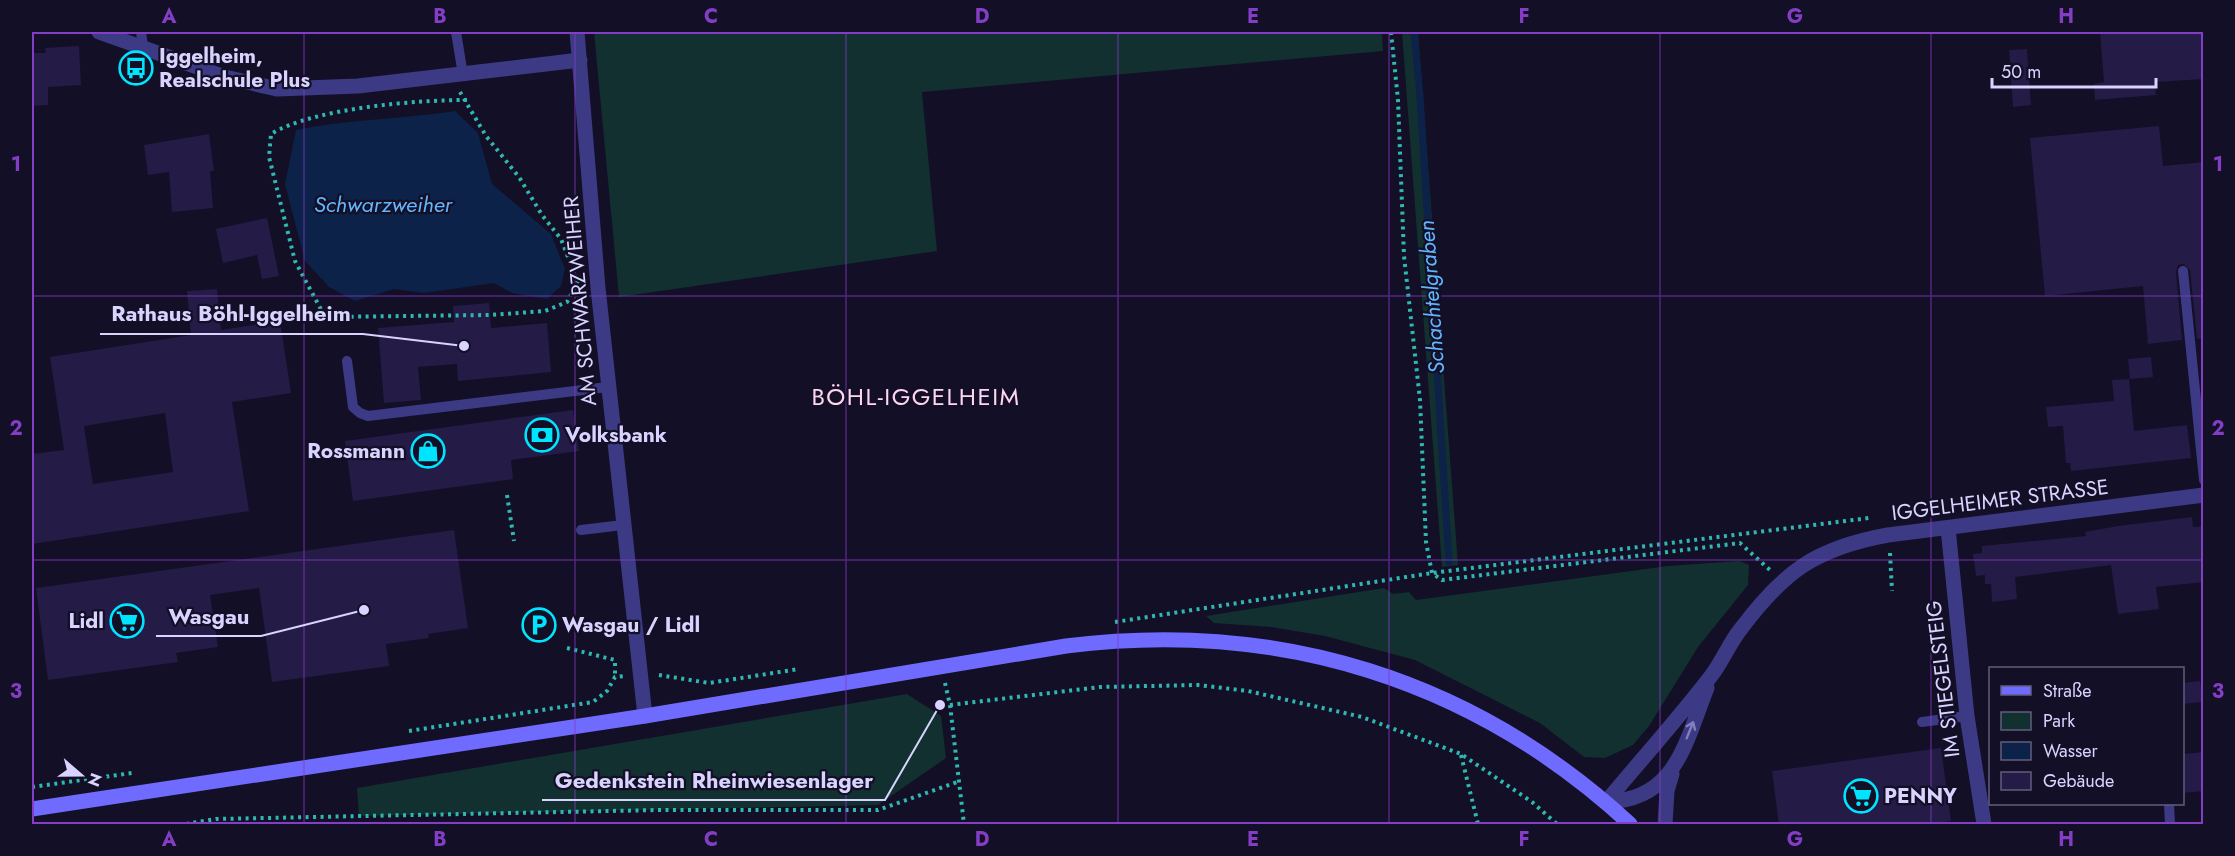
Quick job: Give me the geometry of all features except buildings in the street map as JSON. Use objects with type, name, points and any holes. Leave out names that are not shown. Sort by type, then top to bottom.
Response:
[{"type":"main road","points":[[32,809],[645,716],[941,665],[1066,646],[1143,638],[1221,640],[1297,651],[1372,670],[1444,698],[1512,734],[1606,802],[1630,825]]},
{"type":"street","points":[[99,32],[142,39],[225,77],[277,90],[358,86],[580,60]]},
{"type":"street","name":"AM SCHWARZWEIHER","points":[[577,32],[598,288],[645,716]]},
{"type":"street","name":"IGGELHEIMER STRASSE","points":[[1712,675],[1739,631],[1782,581],[1807,561],[1853,541],[2204,495]]},
{"type":"street","name":"IM STIEGELSTEIG","points":[[1948,528],[1967,716],[1984,825]]},
{"type":"street","points":[[1665,825],[1667,791],[1712,675]]},
{"type":"street","points":[[1606,802],[1712,675]]},
{"type":"street","points":[[1606,802],[1626,802],[1644,795],[1662,783],[1675,766]]},
{"type":"lane","points":[[456,32],[463,75]]},
{"type":"lane","points":[[2183,271],[2204,480]]},
{"type":"lane","points":[[347,361],[353,407],[368,416],[608,387]]},
{"type":"lane","points":[[581,530],[623,525]]},
{"type":"lane","points":[[1922,722],[1967,716]]},
{"type":"lane","points":[[2169,805],[2170,825]]},
{"type":"path","points":[[1391,32],[1398,100],[1404,256],[1420,400],[1426,542],[1432,573],[1442,580],[1740,543],[1782,581]]},
{"type":"path","points":[[446,76],[467,100],[486,136],[519,177],[542,215],[561,239],[578,281],[598,288]]},
{"type":"path","points":[[467,100],[403,103],[353,111],[289,124],[271,135],[269,157],[295,261],[325,317],[490,315],[545,311],[567,302],[578,281]]},
{"type":"path","points":[[507,495],[514,541]]},
{"type":"path","points":[[567,648],[615,660],[615,677]]},
{"type":"path","points":[[941,665],[950,705],[964,825]]},
{"type":"path","points":[[950,705],[1100,687],[1198,685],[1248,691],[1362,717],[1461,754],[1532,802],[1557,825]]},
{"type":"path","points":[[1461,754],[1478,825]]},
{"type":"path","points":[[186,825],[216,819],[659,810],[878,810],[960,781]]},
{"type":"green space","points":[[594,32],[1382,32],[1383,51],[922,92],[937,251],[619,297]]},
{"type":"green space","points":[[1402,32],[1418,32],[1458,565],[1442,567]]},
{"type":"green space","points":[[1739,561],[1749,565],[1748,585],[1698,647],[1649,726],[1633,745],[1605,758],[1584,757],[1540,723],[1415,660],[1325,636],[1271,627],[1214,623],[1206,616],[1384,588],[1393,594],[1409,592],[1416,600],[1668,566]]},
{"type":"green space","points":[[907,694],[941,716],[946,758],[878,805],[359,816],[357,788]]},
{"type":"water","name":"Schwarzweiher","points":[[455,111],[478,133],[492,184],[551,234],[565,269],[561,286],[547,299],[512,293],[494,283],[424,293],[394,289],[355,301],[329,287],[305,261],[285,184],[296,130]]},
{"type":"waterway","name":"Schachtelgraben","points":[[1414,32],[1449,562]]},
{"type":"place","name":"Iggelheim, Realschule Plus","points":[[136,68]]},
{"type":"place","name":"Rathaus Böhl-Iggelheim","points":[[464,346]]},
{"type":"place","name":"Volksbank","points":[[542,435]]},
{"type":"place","name":"Rossmann","points":[[428,451]]},
{"type":"place","name":"Wasgau","points":[[364,610]]},
{"type":"place","name":"Lidl","points":[[127,621]]},
{"type":"place","name":"Wasgau / Lidl","points":[[539,625]]},
{"type":"place","name":"Gedenkstein Rheinwiesenlager","points":[[940,705]]},
{"type":"place","name":"PENNY","points":[[1861,796]]},
{"type":"district","name":"BÖHL-IGGELHEIM","points":[[916,397]]}]
